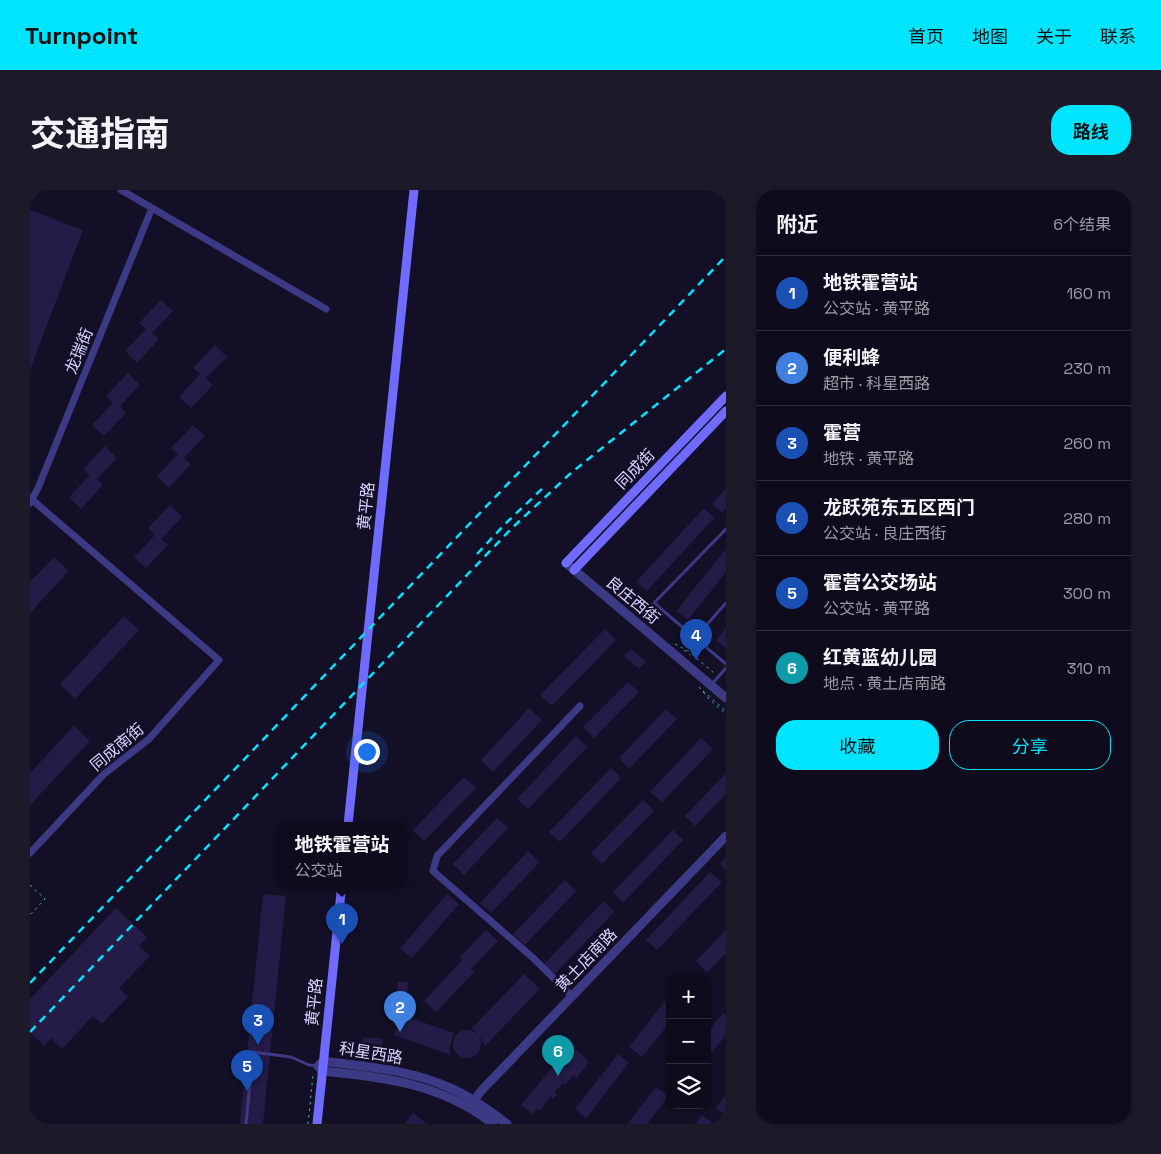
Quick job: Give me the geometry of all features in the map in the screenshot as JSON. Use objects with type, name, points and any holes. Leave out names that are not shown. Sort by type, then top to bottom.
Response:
[{"type":"main road","name":"黄平路","points":[[342,822],[408,190]]},
{"type":"main road","name":"黄平路","points":[[348,822],[414,190]]},
{"type":"main road","name":"同成街","points":[[566,563],[726,396]]},
{"type":"main road","name":"同成街","points":[[574,570],[726,411]]},
{"type":"main road","name":"黄平路","points":[[316,1124],[336,887]]},
{"type":"main road","name":"黄平路","points":[[312,1124],[321,1066],[342,887]]},
{"type":"street","points":[[121,190],[326,309]]},
{"type":"street","name":"龙瑞街","points":[[31,500],[152,208]]},
{"type":"street","name":"同成南街","points":[[30,853],[104,774],[149,739],[219,660],[31,500]]},
{"type":"street","name":"良庄西街","points":[[566,563],[707,688],[726,698]]},
{"type":"street","points":[[572,996],[532,957],[433,871],[437,856],[580,706]]},
{"type":"street","name":"黄土店南路","points":[[472,1104],[481,1091],[726,836]]},
{"type":"street","name":"科星西路","points":[[321,1066],[385,1069],[419,1076],[450,1087],[493,1124]]},
{"type":"street","name":"科星西路","points":[[472,1104],[507,1124]]},
{"type":"lane","points":[[726,529],[654,603],[726,664]]},
{"type":"lane","points":[[695,638],[726,602]]},
{"type":"lane","points":[[707,688],[726,668]]},
{"type":"lane","points":[[246,1124],[253,1052],[291,1057],[309,1065],[321,1066]]},
{"type":"path","points":[[707,688],[709,697],[726,711]]},
{"type":"path","points":[[30,885],[45,899],[30,915]]},
{"type":"path","points":[[308,1124],[311,1092]]},
{"type":"building","points":[[30,210],[83,230],[30,370]]},
{"type":"building","points":[[161,300],[173,311],[152,333],[159,339],[137,363],[125,351],[146,329],[139,323]]},
{"type":"building","points":[[215,345],[227,357],[206,378],[213,385],[191,408],[179,397],[200,374],[193,368]]},
{"type":"building","points":[[128,373],[140,385],[120,406],[126,413],[104,436],[92,425],[113,403],[106,396]]},
{"type":"building","points":[[193,425],[205,436],[184,458],[191,464],[169,488],[157,476],[178,454],[171,448]]},
{"type":"building","points":[[105,446],[117,458],[97,479],[103,485],[81,509],[69,497],[90,475],[83,469]]},
{"type":"building","points":[[726,488],[726,509],[722,513],[712,504]]},
{"type":"building","points":[[170,505],[182,517],[161,539],[168,545],[146,568],[134,557],[155,535],[148,528]]},
{"type":"building","points":[[704,508],[714,518],[647,591],[636,582]]},
{"type":"building","points":[[726,549],[726,572],[688,620],[676,611]]},
{"type":"building","points":[[54,557],[69,571],[30,613],[30,582]]},
{"type":"building","points":[[124,616],[139,630],[75,699],[60,684]]},
{"type":"building","points":[[726,628],[726,648],[716,640]]},
{"type":"building","points":[[605,629],[616,640],[552,706],[540,695]]},
{"type":"building","points":[[631,649],[646,662],[639,669],[624,656]]},
{"type":"building","points":[[628,682],[639,692],[594,738],[583,727]]},
{"type":"building","points":[[529,708],[542,720],[493,772],[481,760]]},
{"type":"building","points":[[666,709],[677,719],[629,769],[619,758]]},
{"type":"building","points":[[74,726],[90,741],[30,805],[30,773]]},
{"type":"building","points":[[576,736],[587,747],[528,809],[517,799]]},
{"type":"building","points":[[701,738],[713,749],[662,802],[650,792]]},
{"type":"building","points":[[611,768],[621,778],[560,842],[549,832]]},
{"type":"building","points":[[726,773],[726,794],[695,826],[685,816]]},
{"type":"building","points":[[464,777],[476,788],[424,841],[413,830]]},
{"type":"building","points":[[643,800],[654,811],[602,864],[591,853]]},
{"type":"building","points":[[497,818],[508,828],[464,875],[453,864]]},
{"type":"building","points":[[673,830],[683,840],[623,903],[613,892]]},
{"type":"building","points":[[528,851],[540,862],[491,913],[480,903]]},
{"type":"building","points":[[726,857],[726,870],[720,864]]},
{"type":"building","points":[[710,872],[722,882],[657,950],[646,940]]},
{"type":"building","points":[[565,880],[576,891],[525,945],[513,934]]},
{"type":"building","points":[[263,894],[286,896],[263,1124],[240,1124]]},
{"type":"building","points":[[447,894],[459,904],[412,958],[400,949]]},
{"type":"building","points":[[604,901],[614,912],[555,974],[544,964]]},
{"type":"building","points":[[116,908],[147,937],[139,946],[150,956],[119,988],[128,997],[102,1024],[93,1016],[62,1049],[51,1038],[44,1046],[30,1032],[30,999]]},
{"type":"building","points":[[486,930],[498,941],[471,969],[474,972],[436,1012],[424,1001],[462,960],[460,957]]},
{"type":"building","points":[[726,930],[726,953],[707,973],[696,961]]},
{"type":"building","points":[[524,974],[540,989],[485,1046],[472,1028]]},
{"type":"building","points":[[398,982],[408,982],[406,1002],[396,1001]]},
{"type":"building","points":[[666,1000],[666,1027],[642,1057],[629,1047]]},
{"type":"building","points":[[723,1013],[726,1016],[726,1035],[711,1054],[711,1028]]},
{"type":"building","points":[[402,1015],[454,1033],[449,1049],[451,1055],[394,1035]]},
{"type":"building","points":[[467,1030],[477,1034],[481,1044],[477,1054],[467,1058],[457,1054],[453,1044],[457,1034]]},
{"type":"building","points":[[363,1037],[383,1039],[382,1048],[362,1046]]},
{"type":"building","points":[[566,1039],[589,1062],[577,1078],[573,1075],[566,1084],[563,1083],[555,1092],[557,1094],[553,1099],[551,1096],[540,1111],[537,1109],[533,1114],[521,1105],[555,1064],[558,1066],[566,1057],[558,1048]]},
{"type":"building","points":[[618,1054],[629,1063],[586,1118],[575,1109]]},
{"type":"building","points":[[656,1087],[666,1094],[666,1100],[647,1124],[627,1124]]},
{"type":"building","points":[[726,1095],[726,1116],[716,1108]]},
{"type":"building","points":[[413,1113],[427,1124],[405,1124]]},
{"type":"building","points":[[702,1115],[714,1124],[695,1124]]},
{"type":"railway","points":[[30,983],[726,256]]},
{"type":"railway","points":[[30,1032],[511,529],[572,472],[726,349]]},
{"type":"railway","points":[[477,554],[544,487]]},
{"type":"place","name":"龙跃苑东五区西门","points":[[696,660]]},
{"type":"place","name":"地铁霍营站","points":[[342,944]]},
{"type":"place","name":"便利蜂","points":[[400,1032]]},
{"type":"place","name":"霍营","points":[[258,1045]]},
{"type":"place","name":"红黄蓝幼儿园","points":[[558,1076]]},
{"type":"place","name":"霍营公交场站","points":[[247,1091]]}]
